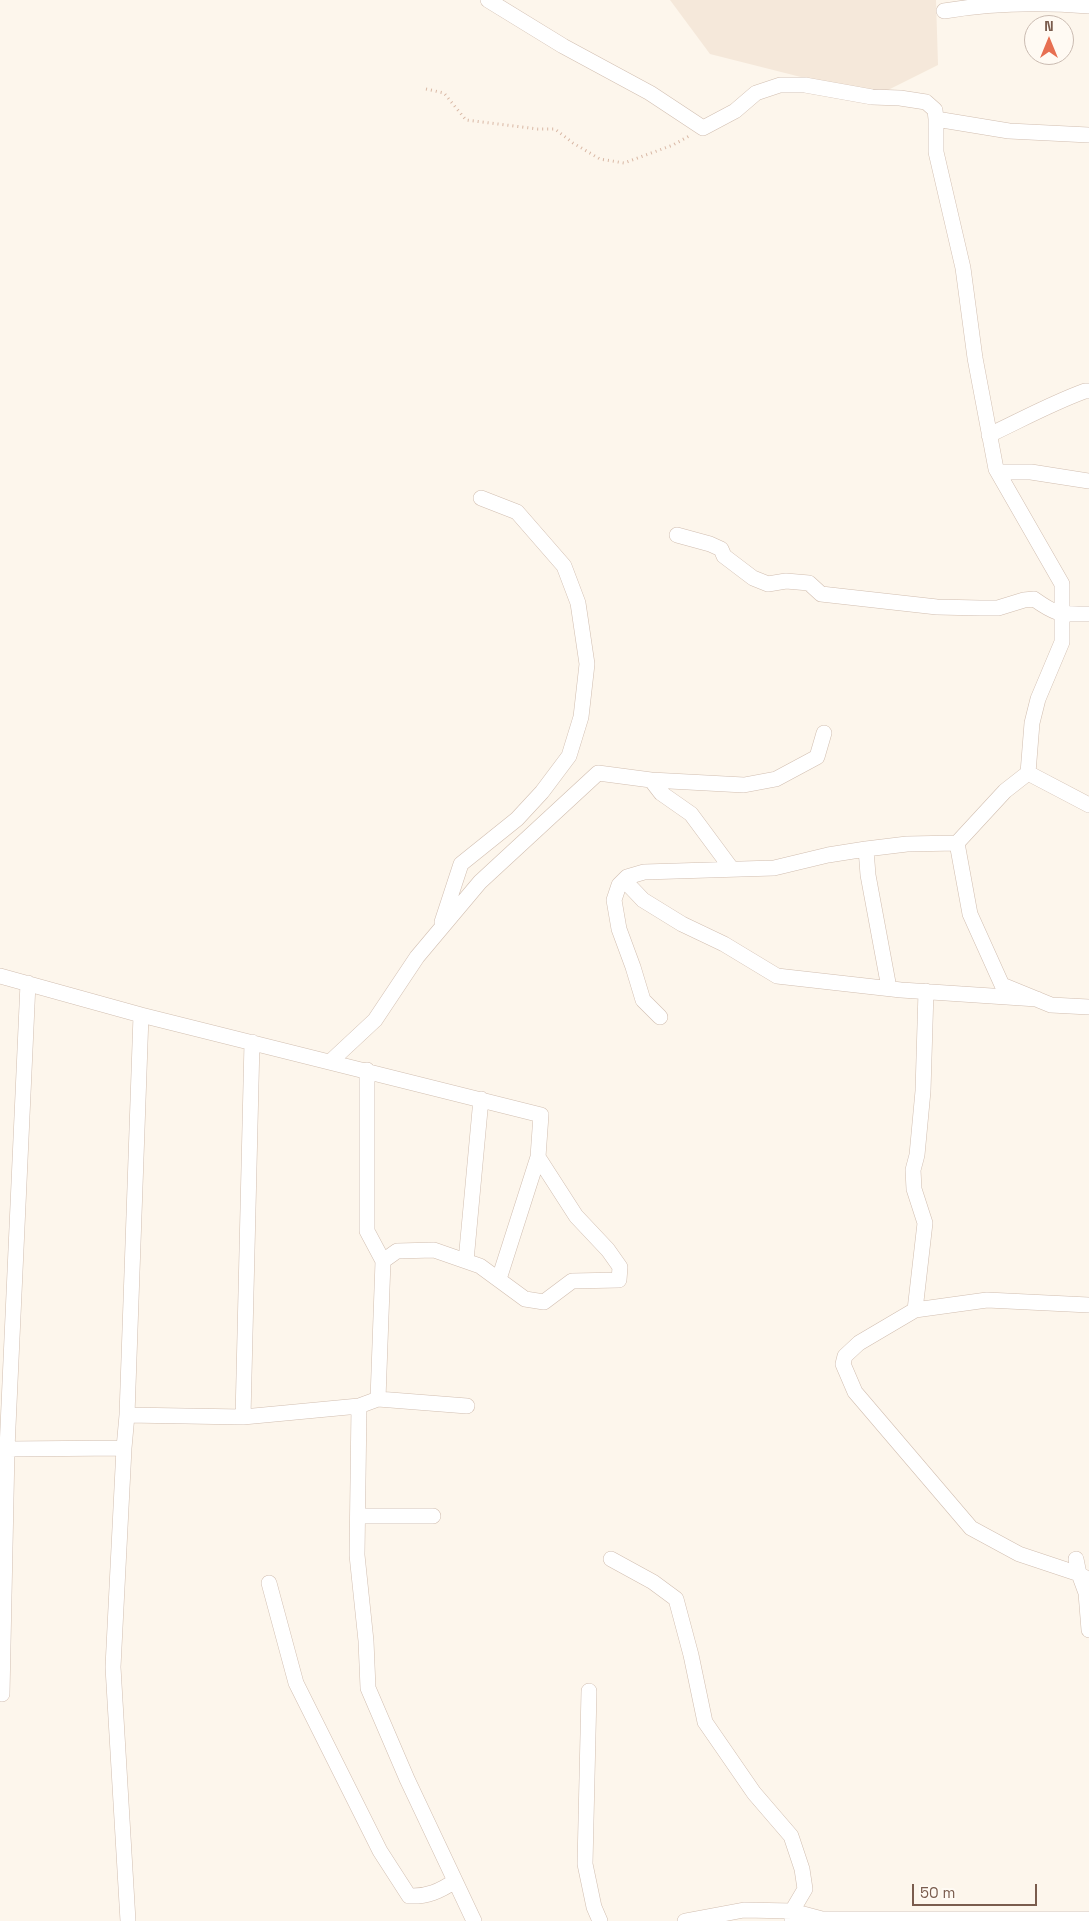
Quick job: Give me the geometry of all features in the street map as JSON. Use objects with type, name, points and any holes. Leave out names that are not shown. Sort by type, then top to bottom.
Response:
[{"type":"street","points":[[488,0],[563,46],[650,92],[702,128],[735,110],[756,93],[780,84],[806,85],[872,97],[900,98],[926,102],[935,110],[936,152],[963,268],[975,358],[998,472],[1062,584],[1062,642],[1038,699],[1032,723],[1028,773],[1004,792],[957,843],[907,844],[866,849],[828,855],[774,868],[644,872],[627,877],[619,885],[614,900],[619,929],[643,1000],[660,1017]]},
{"type":"street","points":[[944,11],[968,7],[1013,5],[1089,6]]},
{"type":"street","points":[[936,119],[1009,131],[1089,135]]},
{"type":"street","points":[[989,434],[1025,419],[1054,403],[1085,391],[1089,392]]},
{"type":"street","points":[[998,472],[1031,472],[1089,481]]},
{"type":"street","points":[[440,928],[461,864],[517,819],[542,792],[569,756],[581,717],[587,664],[578,603],[564,566],[517,512],[481,498]]},
{"type":"street","points":[[677,535],[715,546],[736,566],[753,578],[768,584],[786,581],[809,583],[822,594],[937,607],[998,608],[1034,599],[1048,610],[1062,614],[1089,614]]},
{"type":"street","points":[[331,1061],[376,1020],[417,956],[480,882],[598,773],[651,780],[744,785],[776,779],[817,757],[824,733]]},
{"type":"street","points":[[1028,773],[1089,805]]},
{"type":"street","points":[[651,780],[661,793],[691,814],[731,868]]},
{"type":"street","points":[[957,843],[970,914],[1002,985],[1051,1005],[1089,1007]]},
{"type":"street","points":[[866,849],[868,875],[889,988]]},
{"type":"street","points":[[624,880],[643,900],[682,924],[724,944],[777,976],[889,988],[1037,1000]]},
{"type":"street","points":[[0,976],[28,982],[141,1015],[541,1115],[538,1157],[499,1279]]},
{"type":"street","points":[[2,1694],[3,1504],[28,982]]},
{"type":"street","points":[[916,1310],[925,1223],[914,1189],[913,1170],[917,1155],[923,1091],[926,991]]},
{"type":"street","points":[[128,1921],[113,1666],[124,1448],[128,1414],[141,1015]]},
{"type":"street","points":[[243,1417],[252,1042]]},
{"type":"street","points":[[366,1070],[366,1231],[382,1261],[378,1399]]},
{"type":"street","points":[[466,1261],[481,1099]]},
{"type":"street","points":[[382,1261],[397,1251],[434,1250],[480,1266],[525,1298],[544,1302],[572,1281],[619,1280],[620,1267],[608,1250],[576,1216],[538,1157]]},
{"type":"street","points":[[1084,1577],[1019,1554],[971,1528],[855,1392],[843,1364],[844,1356],[859,1342],[916,1310],[987,1300],[1089,1305]]},
{"type":"street","points":[[128,1414],[243,1417],[359,1406],[378,1399],[467,1406]]},
{"type":"street","points":[[359,1406],[357,1555],[366,1641],[368,1688],[407,1779],[474,1921]]},
{"type":"street","points":[[7,1449],[124,1448]]},
{"type":"street","points":[[358,1516],[433,1516]]},
{"type":"street","points":[[611,1558],[652,1582],[676,1599],[706,1722],[754,1793],[791,1836],[802,1869],[806,1889],[792,1916]]},
{"type":"street","points":[[1076,1558],[1084,1577],[1089,1630]]},
{"type":"street","points":[[269,1583],[296,1683],[380,1851],[409,1896],[423,1897],[442,1890],[455,1881]]},
{"type":"street","points":[[589,1692],[585,1864],[594,1907],[600,1921]]},
{"type":"street","points":[[685,1921],[704,1919],[744,1910],[822,1919],[1089,1919]]},
{"type":"path","points":[[426,89],[444,92],[466,120],[538,129],[555,129],[573,143],[600,159],[624,163],[673,146],[702,128]]},
{"type":"shaded area","points":[[670,0],[936,0],[938,65],[876,96],[710,54]]}]
